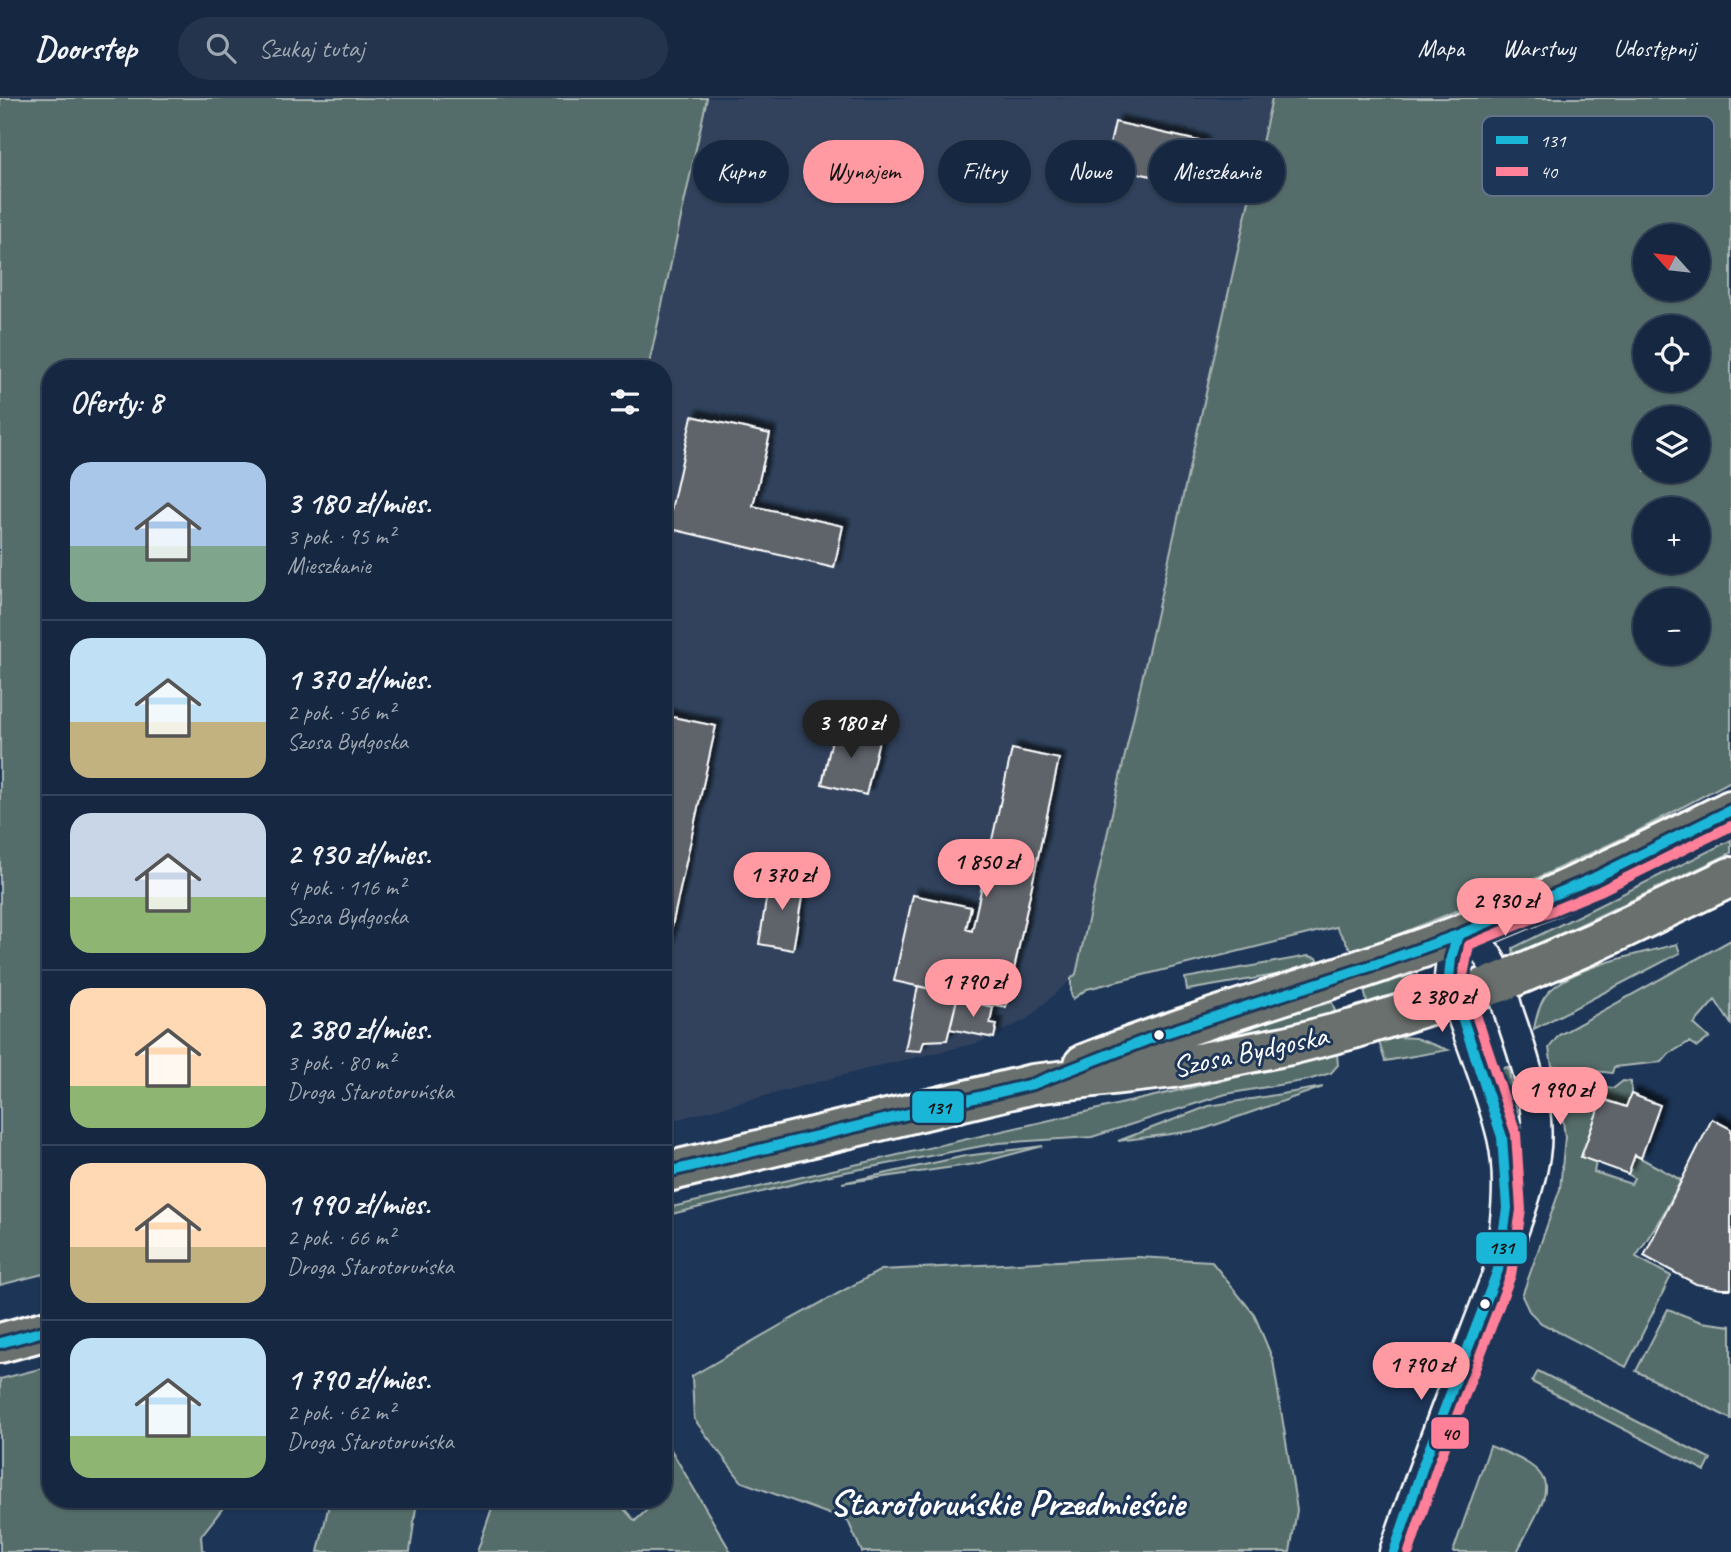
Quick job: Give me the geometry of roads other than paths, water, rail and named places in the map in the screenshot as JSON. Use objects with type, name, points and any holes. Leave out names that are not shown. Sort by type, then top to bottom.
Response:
[{"type":"main road","name":"Szosa Bydgoska","points":[[1033,1084],[1162,1034],[1458,935],[1594,877],[1731,810]]},
{"type":"main road","name":"Szosa Bydgoska","points":[[672,1171],[1033,1084],[1173,1068],[1290,1045],[1499,983],[1595,942],[1731,877]]},
{"type":"main road","points":[[0,1343],[42,1331]]},
{"type":"street","points":[[1394,1552],[1425,1460],[1498,1270],[1527,1190],[1535,1155],[1533,1097],[1520,1044],[1492,963],[1483,949],[1458,935],[1451,958],[1450,978],[1502,1137],[1507,1208],[1498,1270]]},
{"type":"district","name":"Starotoruńskie Przedmieście","points":[[1007,1502]]}]
